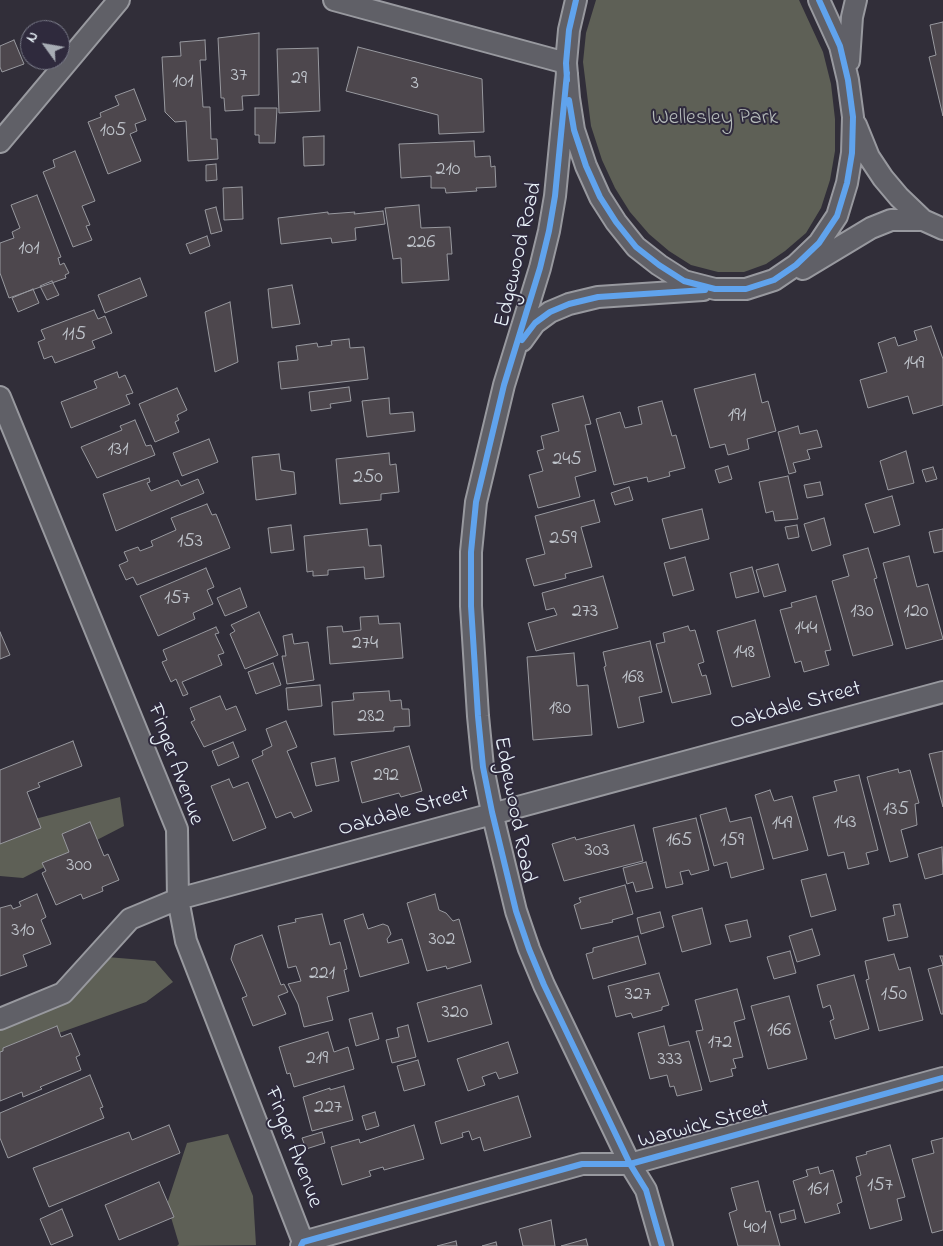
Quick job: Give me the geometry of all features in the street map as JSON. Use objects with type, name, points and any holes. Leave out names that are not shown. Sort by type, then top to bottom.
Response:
[{"type":"street","points":[[0,142],[120,0]]},
{"type":"street","points":[[334,0],[566,68]]},
{"type":"street","points":[[576,0],[568,30],[566,68],[574,130],[586,166],[600,197],[616,222],[636,247],[659,265],[684,280],[716,289],[746,289],[784,278],[814,263],[871,228],[891,220],[923,220]]},
{"type":"street","points":[[746,289],[774,280],[796,265],[820,243],[832,223],[847,183],[852,153],[853,117],[848,80],[840,46],[819,0]]},
{"type":"street","points":[[848,80],[849,45],[856,0]]},
{"type":"street","name":"Edgewood Road","points":[[566,68],[555,196],[549,231],[486,453],[476,502],[471,552],[471,606],[478,716],[483,767],[492,812],[516,911],[529,949],[544,985],[630,1164],[646,1190],[662,1246]]},
{"type":"street","points":[[853,117],[869,157],[883,178],[899,197],[923,220],[943,229]]},
{"type":"street","name":"Edgewood Road","points":[[514,355],[524,336],[535,323],[550,312],[569,304],[598,297],[716,289]]},
{"type":"street","name":"Finger Avenue","points":[[0,397],[178,829],[178,899],[186,941],[302,1244]]},
{"type":"street","name":"Oakdale Street","points":[[0,1019],[63,993],[130,920],[178,899],[492,812],[943,692]]},
{"type":"street","name":"Warwick Street","points":[[302,1244],[582,1164],[630,1164],[943,1078]]},
{"type":"green space","name":"Wellesley Park","points":[[596,0],[799,0],[823,52],[831,84],[835,119],[835,151],[830,180],[821,208],[806,233],[785,251],[766,264],[744,272],[718,272],[691,265],[669,251],[649,234],[630,212],[615,188],[602,160],[591,126],[583,62],[586,33]]},
{"type":"green space","points":[[120,797],[124,826],[23,878],[0,876],[0,828]]},
{"type":"green space","points":[[107,957],[155,961],[173,982],[146,1002],[0,1054],[0,1028]]},
{"type":"green space","points":[[228,1134],[253,1196],[256,1245],[177,1246],[179,1244],[167,1204],[187,1143]]},
{"type":"building","points":[[943,22],[943,116],[929,57],[936,55],[930,25]]},
{"type":"building","points":[[259,33],[259,95],[242,96],[243,110],[225,111],[224,98],[221,98],[218,38]]},
{"type":"building","points":[[14,40],[20,54],[20,65],[2,72],[0,67],[0,46]]},
{"type":"building","points":[[205,40],[206,60],[200,60],[203,107],[210,107],[211,139],[217,139],[218,159],[188,161],[186,121],[175,122],[165,112],[162,57],[181,56],[180,42]]},
{"type":"building","points":[[358,47],[482,79],[484,132],[439,134],[438,115],[346,91]]},
{"type":"building","points":[[318,48],[320,111],[279,113],[277,49]]},
{"type":"building","points":[[134,89],[146,120],[135,124],[137,131],[130,134],[141,161],[108,174],[88,122],[101,117],[100,113],[119,105],[115,96]]},
{"type":"building","points":[[255,108],[277,108],[275,143],[259,143],[259,135],[255,135]]},
{"type":"building","points":[[324,136],[324,165],[304,166],[303,137]]},
{"type":"building","points":[[474,141],[475,157],[490,156],[491,167],[495,166],[496,187],[476,188],[477,191],[446,193],[445,188],[431,188],[431,176],[401,178],[399,144]]},
{"type":"building","points":[[75,151],[95,201],[82,206],[90,225],[86,226],[92,240],[73,247],[43,172],[55,167],[53,160]]},
{"type":"building","points":[[216,164],[217,180],[206,181],[206,165]]},
{"type":"building","points":[[242,187],[243,219],[224,220],[223,188]]},
{"type":"building","points":[[37,195],[61,257],[58,258],[60,265],[64,263],[69,273],[65,275],[66,278],[9,298],[0,273],[0,243],[14,238],[12,232],[20,228],[11,205]]},
{"type":"building","points":[[419,205],[421,228],[450,227],[452,254],[447,254],[449,280],[402,283],[401,258],[393,259],[385,208]]},
{"type":"building","points":[[216,207],[222,231],[211,234],[205,210]]},
{"type":"building","points":[[383,211],[385,224],[355,228],[356,240],[332,243],[331,238],[281,244],[278,218],[328,212],[328,214],[355,212],[354,214]]},
{"type":"building","points":[[207,236],[210,246],[190,254],[186,244]]},
{"type":"building","points":[[140,278],[147,296],[105,313],[98,295]]},
{"type":"building","points":[[52,281],[59,295],[47,300],[40,286]]},
{"type":"building","points":[[292,285],[300,324],[272,328],[268,289]]},
{"type":"building","points":[[33,289],[39,303],[18,312],[12,298]]},
{"type":"building","points":[[230,302],[238,362],[215,372],[205,312]]},
{"type":"building","points":[[94,310],[98,319],[105,316],[112,333],[92,341],[95,348],[55,363],[52,356],[44,359],[38,342],[45,339],[41,330]]},
{"type":"building","points":[[931,326],[943,359],[943,405],[913,414],[908,396],[868,408],[860,380],[887,372],[878,343],[895,337],[898,346],[917,340],[914,331]]},
{"type":"building","points":[[349,339],[350,348],[364,347],[368,379],[281,389],[278,362],[298,360],[296,346],[317,343],[318,347],[332,345],[331,341]]},
{"type":"building","points":[[117,372],[119,378],[125,375],[133,393],[126,395],[130,404],[71,428],[61,402],[97,388],[94,381]]},
{"type":"building","points":[[755,374],[762,403],[768,401],[776,431],[747,439],[749,449],[728,455],[725,444],[710,448],[694,389]]},
{"type":"building","points":[[349,387],[351,401],[330,404],[331,408],[311,411],[309,392]]},
{"type":"building","points":[[177,388],[187,410],[177,415],[179,420],[175,422],[179,432],[155,442],[139,404]]},
{"type":"building","points":[[583,396],[591,424],[585,425],[596,471],[575,477],[580,497],[538,508],[529,475],[543,471],[537,451],[544,449],[541,436],[559,431],[552,404]]},
{"type":"building","points":[[389,398],[390,414],[413,412],[415,431],[367,437],[362,401]]},
{"type":"building","points":[[662,401],[672,436],[676,435],[685,468],[669,472],[670,476],[648,482],[647,477],[614,485],[596,419],[620,412],[625,428],[642,424],[638,407]]},
{"type":"building","points":[[135,420],[146,446],[151,445],[155,455],[97,478],[81,447],[122,430],[120,426]]},
{"type":"building","points":[[798,426],[800,434],[817,430],[822,447],[807,450],[810,459],[793,463],[796,472],[789,474],[778,432]]},
{"type":"building","points":[[209,439],[218,462],[182,476],[173,453]]},
{"type":"building","points":[[906,451],[914,483],[888,490],[880,461]]},
{"type":"building","points":[[389,453],[390,465],[396,464],[399,492],[381,494],[381,500],[340,504],[336,459]]},
{"type":"building","points":[[279,454],[281,470],[294,472],[296,494],[256,500],[252,457]]},
{"type":"building","points":[[728,466],[732,479],[719,483],[715,470]]},
{"type":"building","points":[[933,467],[937,479],[926,482],[922,470]]},
{"type":"building","points":[[788,476],[798,519],[775,521],[773,511],[766,513],[759,482]]},
{"type":"building","points":[[149,478],[150,482],[147,483],[151,491],[178,480],[181,486],[198,479],[204,493],[116,531],[103,494]]},
{"type":"building","points":[[820,482],[823,495],[807,498],[804,485]]},
{"type":"building","points":[[629,487],[633,500],[615,505],[611,493]]},
{"type":"building","points":[[892,496],[900,525],[874,533],[865,504]]},
{"type":"building","points":[[594,500],[600,522],[581,527],[592,567],[565,574],[566,578],[534,586],[526,559],[545,554],[535,516]]},
{"type":"building","points":[[207,504],[212,515],[216,514],[230,548],[137,585],[133,577],[126,580],[119,565],[128,561],[124,552],[138,547],[140,551],[153,546],[151,541],[176,530],[171,518]]},
{"type":"building","points":[[702,509],[709,539],[670,549],[662,519]]},
{"type":"building","points":[[824,518],[831,545],[812,551],[804,524]]},
{"type":"building","points":[[291,525],[294,550],[271,553],[268,528]]},
{"type":"building","points":[[797,525],[799,537],[788,539],[785,527]]},
{"type":"building","points":[[367,529],[369,546],[381,545],[384,577],[365,579],[364,567],[328,570],[328,575],[313,576],[313,571],[307,572],[304,536]]},
{"type":"building","points":[[943,529],[943,551],[934,553],[929,532]]},
{"type":"building","points":[[868,548],[877,578],[874,579],[893,645],[853,656],[832,581],[849,576],[843,555]]},
{"type":"building","points":[[909,556],[917,587],[928,584],[943,639],[906,649],[883,563]]},
{"type":"building","points":[[685,557],[694,590],[673,596],[664,563]]},
{"type":"building","points":[[778,564],[786,591],[764,597],[756,570]]},
{"type":"building","points":[[752,567],[759,592],[736,598],[730,573]]},
{"type":"building","points":[[206,568],[214,587],[207,590],[213,604],[193,613],[195,619],[158,636],[140,596]]},
{"type":"building","points":[[603,576],[618,628],[536,651],[528,623],[557,615],[554,608],[546,610],[542,593]]},
{"type":"building","points":[[240,588],[247,607],[225,616],[217,598]]},
{"type":"building","points":[[816,596],[831,650],[825,651],[829,665],[804,672],[801,661],[795,663],[780,610],[792,607],[791,603]]},
{"type":"building","points":[[259,612],[278,655],[245,669],[230,634],[235,631],[231,625]]},
{"type":"building","points":[[378,616],[379,624],[400,623],[403,658],[330,664],[327,627],[342,626],[343,632],[361,630],[360,617]]},
{"type":"building","points":[[755,620],[770,677],[732,687],[717,631]]},
{"type":"building","points":[[688,626],[690,631],[695,630],[704,662],[698,664],[702,676],[706,675],[711,694],[672,703],[656,644],[665,642],[663,633]]},
{"type":"building","points":[[216,627],[219,633],[215,634],[224,653],[218,655],[222,665],[182,682],[188,694],[183,696],[176,679],[171,682],[162,662],[167,660],[163,650]]},
{"type":"building","points":[[0,632],[10,655],[0,659]]},
{"type":"building","points":[[292,634],[294,644],[308,642],[314,680],[287,684],[282,656],[286,656],[283,636]]},
{"type":"building","points":[[650,641],[662,692],[639,697],[644,722],[618,728],[604,667],[606,666],[603,652]]},
{"type":"building","points":[[574,653],[577,686],[588,685],[592,735],[533,740],[527,657]]},
{"type":"building","points":[[273,663],[281,685],[256,694],[248,672]]},
{"type":"building","points":[[320,685],[322,706],[288,710],[286,688]]},
{"type":"building","points":[[389,691],[390,701],[401,700],[402,709],[409,709],[410,726],[394,727],[394,731],[334,735],[332,702],[354,700],[353,693]]},
{"type":"building","points":[[220,696],[226,710],[236,706],[246,730],[204,747],[191,722],[195,720],[190,708]]},
{"type":"building","points":[[286,721],[297,747],[287,751],[312,811],[294,818],[291,812],[276,818],[252,760],[263,755],[262,751],[272,746],[266,729]]},
{"type":"building","points":[[73,741],[82,766],[38,783],[40,787],[27,792],[41,828],[0,844],[0,770]]},
{"type":"building","points":[[233,742],[239,757],[218,766],[212,751]]},
{"type":"building","points":[[409,746],[422,791],[401,797],[399,793],[362,803],[351,762]]},
{"type":"building","points":[[943,751],[943,807],[929,754]]},
{"type":"building","points":[[335,758],[339,781],[316,786],[311,763]]},
{"type":"building","points":[[898,769],[899,773],[910,770],[919,803],[915,804],[917,825],[901,830],[908,857],[890,862],[867,777]]},
{"type":"building","points":[[859,775],[878,850],[866,853],[869,864],[848,869],[844,852],[828,856],[813,797],[837,791],[834,781]]},
{"type":"building","points":[[229,779],[233,788],[248,782],[266,828],[233,841],[211,786]]},
{"type":"building","points":[[770,790],[774,801],[792,796],[808,850],[773,859],[755,795]]},
{"type":"building","points":[[726,808],[730,822],[751,817],[764,869],[731,878],[727,862],[714,866],[700,815]]},
{"type":"building","points":[[696,818],[709,870],[691,875],[689,870],[680,872],[683,884],[666,888],[653,828]]},
{"type":"building","points":[[90,822],[104,856],[108,854],[119,880],[102,887],[103,891],[83,899],[81,894],[56,905],[42,873],[46,871],[42,863],[69,852],[62,834]]},
{"type":"building","points":[[634,825],[643,861],[564,881],[552,844],[575,837],[576,840]]},
{"type":"building","points":[[942,847],[943,874],[925,879],[918,854]]},
{"type":"building","points":[[646,862],[653,888],[636,892],[633,882],[627,884],[623,868]]},
{"type":"building","points":[[826,874],[836,910],[811,917],[801,880]]},
{"type":"building","points":[[625,885],[633,914],[612,920],[613,922],[581,929],[574,905],[581,902],[579,898]]},
{"type":"building","points":[[37,894],[46,917],[41,920],[51,944],[23,955],[27,966],[0,976],[0,908],[11,905],[13,909],[21,906],[19,902]]},
{"type":"building","points":[[435,894],[439,910],[446,913],[453,921],[459,919],[471,962],[447,969],[446,966],[427,971],[407,903]]},
{"type":"building","points":[[900,904],[908,937],[888,941],[883,918],[895,915],[893,905]]},
{"type":"building","points":[[702,908],[711,944],[682,952],[672,916]]},
{"type":"building","points":[[660,912],[664,927],[641,934],[637,918]]},
{"type":"building","points":[[322,914],[330,945],[340,942],[347,969],[344,970],[349,991],[327,997],[333,1020],[304,1027],[298,1004],[288,984],[301,981],[296,966],[288,968],[278,926],[296,922],[295,919]]},
{"type":"building","points":[[363,914],[368,929],[383,924],[388,926],[391,934],[387,939],[388,943],[402,939],[409,963],[360,977],[344,920]]},
{"type":"building","points":[[747,920],[751,937],[730,942],[725,925]]},
{"type":"building","points":[[812,929],[820,955],[797,962],[789,936]]},
{"type":"building","points":[[262,935],[281,985],[284,984],[288,992],[278,996],[286,1014],[253,1026],[242,998],[247,996],[231,959],[235,945]]},
{"type":"building","points":[[638,936],[646,964],[593,979],[586,954],[593,952],[593,948]]},
{"type":"building","points":[[790,951],[796,973],[774,979],[767,957]]},
{"type":"building","points":[[894,954],[899,970],[910,967],[923,1020],[879,1031],[866,980],[869,979],[865,961]]},
{"type":"building","points":[[943,965],[943,1014],[941,1014],[928,969]]},
{"type":"building","points":[[659,973],[669,1005],[662,1007],[662,1010],[633,1018],[631,1013],[616,1017],[608,986]]},
{"type":"building","points":[[854,975],[869,1029],[835,1039],[830,1021],[834,1019],[830,1005],[823,1008],[817,985]]},
{"type":"building","points":[[481,985],[492,1024],[428,1042],[417,1003]]},
{"type":"building","points":[[737,989],[745,1019],[734,1022],[743,1057],[733,1059],[736,1068],[731,1069],[733,1076],[710,1082],[696,1031],[703,1030],[695,1000]]},
{"type":"building","points":[[789,996],[807,1059],[768,1069],[751,1006]]},
{"type":"building","points":[[372,1013],[379,1039],[356,1046],[349,1019]]},
{"type":"building","points":[[408,1025],[416,1057],[392,1063],[386,1040],[399,1037],[397,1028]]},
{"type":"building","points":[[57,1026],[61,1037],[71,1033],[80,1055],[76,1057],[81,1070],[40,1087],[42,1089],[23,1097],[22,1092],[0,1101],[0,1052],[3,1051],[3,1048]]},
{"type":"building","points":[[664,1026],[669,1046],[689,1041],[702,1090],[677,1096],[674,1086],[670,1087],[667,1075],[650,1079],[638,1033]]},
{"type":"building","points":[[328,1032],[334,1052],[348,1047],[354,1069],[294,1087],[290,1073],[287,1074],[279,1047]]},
{"type":"building","points":[[508,1042],[518,1073],[499,1079],[496,1072],[482,1077],[485,1085],[468,1091],[457,1059]]},
{"type":"building","points":[[418,1060],[425,1085],[404,1091],[397,1066]]},
{"type":"building","points":[[90,1075],[103,1107],[100,1108],[104,1118],[8,1158],[0,1138],[0,1113]]},
{"type":"building","points":[[344,1086],[353,1120],[312,1131],[303,1097],[330,1088],[330,1090]]},
{"type":"building","points":[[518,1096],[531,1137],[484,1151],[480,1137],[472,1140],[469,1131],[462,1133],[463,1137],[441,1144],[435,1122]]},
{"type":"building","points":[[375,1112],[379,1126],[366,1130],[362,1116]]},
{"type":"building","points":[[169,1125],[180,1153],[49,1207],[33,1168],[129,1132],[132,1140]]},
{"type":"building","points":[[414,1125],[424,1159],[384,1170],[383,1167],[369,1171],[371,1176],[342,1185],[331,1147],[359,1139],[360,1143]]},
{"type":"building","points":[[322,1132],[325,1143],[306,1149],[302,1138]]},
{"type":"building","points":[[943,1138],[943,1230],[932,1233],[912,1159],[934,1153],[931,1141]]},
{"type":"building","points":[[890,1145],[905,1197],[897,1199],[902,1220],[870,1229],[856,1177],[861,1175],[856,1157]]},
{"type":"building","points":[[818,1167],[820,1174],[833,1170],[842,1202],[837,1204],[840,1213],[805,1223],[793,1181],[808,1176],[806,1170]]},
{"type":"building","points":[[758,1181],[766,1212],[770,1211],[780,1246],[738,1246],[729,1213],[737,1210],[731,1188]]},
{"type":"building","points":[[159,1182],[174,1217],[119,1240],[105,1205]]},
{"type":"building","points":[[62,1209],[73,1236],[51,1245],[40,1219]]},
{"type":"building","points":[[794,1210],[796,1219],[781,1223],[779,1214]]},
{"type":"building","points":[[551,1220],[555,1246],[523,1246],[519,1229]]},
{"type":"building","points":[[586,1239],[588,1246],[561,1246]]},
{"type":"building","points":[[456,1241],[457,1246],[437,1246]]},
{"type":"building","points":[[496,1242],[497,1246],[482,1246]]},
{"type":"cycle path","points":[[567,80],[566,63],[569,30],[576,0]]},
{"type":"cycle path","points":[[569,100],[574,130],[586,166],[600,197],[616,222],[636,247],[684,281],[715,289],[746,289],[774,280],[796,265],[819,243],[837,216],[847,183],[852,153],[853,117],[848,80],[840,46],[819,0]]},
{"type":"cycle path","points":[[567,73],[555,196],[549,231],[540,268],[504,385],[476,502],[471,552],[471,606],[478,716],[483,767],[492,812],[516,911],[529,949],[544,985],[630,1164],[646,1190],[662,1246]]},
{"type":"cycle path","points":[[522,340],[535,323],[550,312],[569,304],[598,297],[705,290]]},
{"type":"cycle path","points":[[301,1246],[303,1242],[582,1164],[630,1164],[943,1078]]}]
